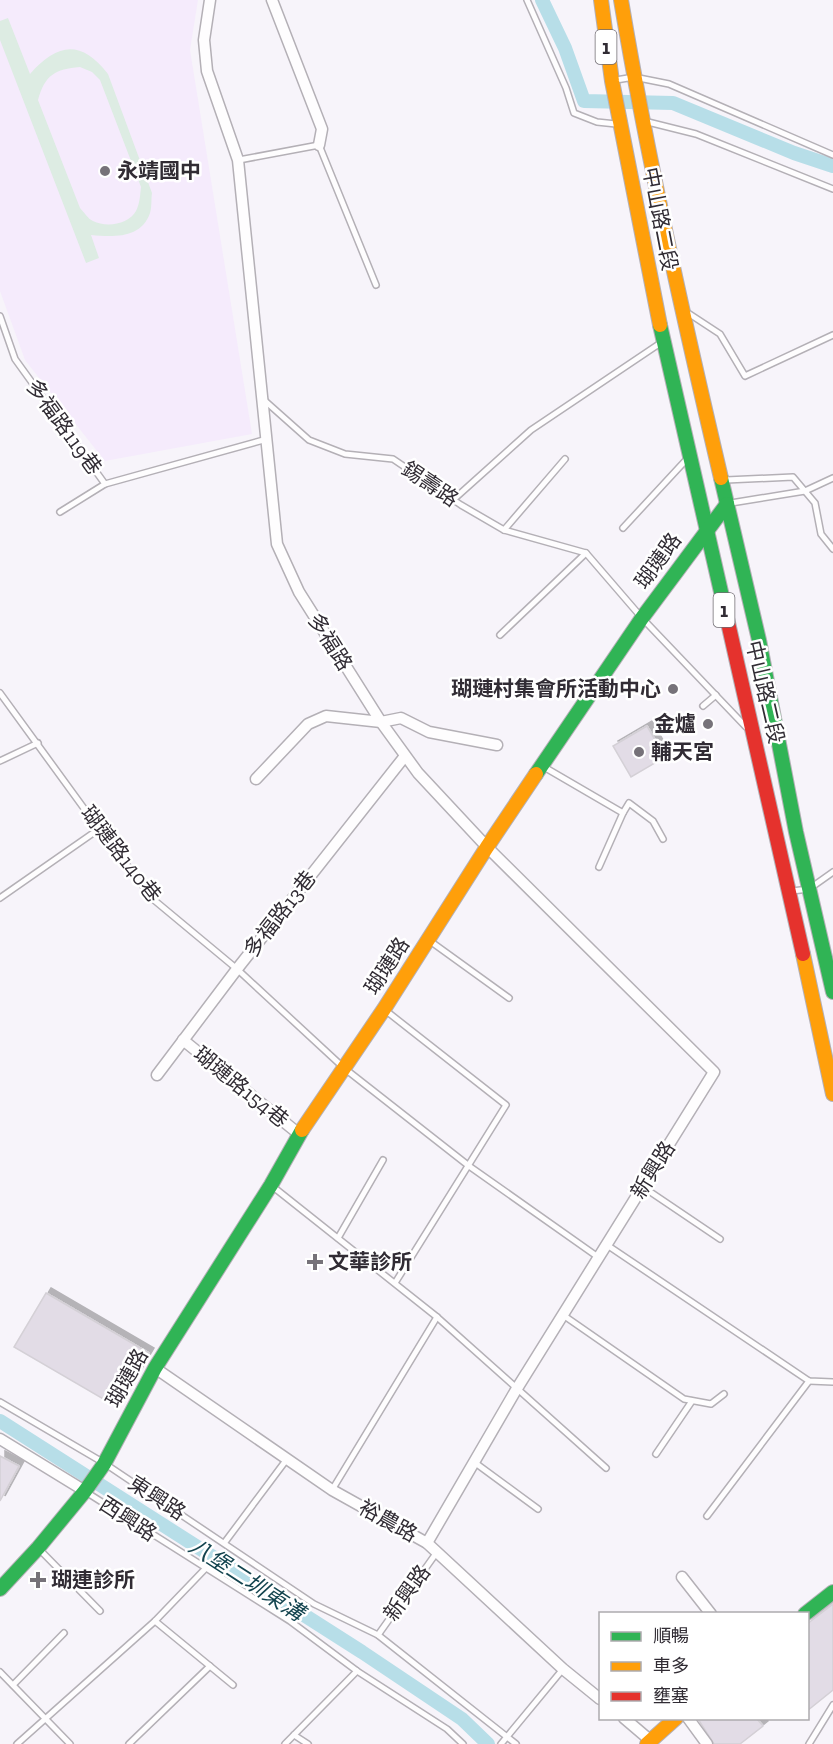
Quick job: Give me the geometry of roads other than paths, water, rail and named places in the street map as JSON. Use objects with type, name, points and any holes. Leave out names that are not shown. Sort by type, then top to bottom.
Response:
[{"type":"main road","name":"1","points":[[601,0],[620,124]]},
{"type":"main road","name":"1","points":[[621,0],[643,120]]},
{"type":"main road","name":"中山路二段","points":[[643,120],[682,309],[759,640],[796,832],[833,992]]},
{"type":"main road","name":"中山路二段","points":[[620,124],[663,342],[789,891],[833,1094]]},
{"type":"main road","name":"瑚璉路","points":[[85,1491],[104,1464],[155,1368],[271,1185],[299,1134],[384,1009],[487,847],[642,618],[727,504]]},
{"type":"main road","points":[[0,1589],[38,1548],[85,1491]]},
{"type":"main road","points":[[808,1612],[833,1592]]},
{"type":"main road","points":[[649,1742],[675,1720]]},
{"type":"street","points":[[210,0],[204,40],[207,71],[238,160],[262,397]]},
{"type":"street","points":[[272,0],[322,129],[319,145]]},
{"type":"street","name":"多福路","points":[[262,397],[277,544],[299,592],[405,756],[487,847]]},
{"type":"street","points":[[256,779],[308,724],[326,716],[381,722],[401,718],[429,732],[497,745]]},
{"type":"street","name":"多福路13巷","points":[[157,1075],[237,969],[405,756]]},
{"type":"street","name":"新興路","points":[[427,1543],[516,1390],[714,1072],[487,847]]},
{"type":"street","name":"瑚璉路154巷","points":[[183,1040],[299,1134]]},
{"type":"street","name":"裕農路","points":[[155,1368],[332,1490],[427,1543],[563,1669],[599,1699]]},
{"type":"street","name":"西興路","points":[[0,1439],[85,1491]]},
{"type":"street","points":[[682,1577],[709,1612]]},
{"type":"street","points":[[625,1720],[649,1742]]},
{"type":"street","points":[[689,1720],[707,1744]]},
{"type":"lane","points":[[526,0],[566,88],[574,113],[597,122],[620,124],[643,120],[696,134],[833,189]]},
{"type":"lane","points":[[613,87],[636,83],[669,84],[833,155]]},
{"type":"lane","points":[[238,160],[319,145],[376,285]]},
{"type":"lane","points":[[682,309],[720,334],[745,376],[833,335]]},
{"type":"lane","name":"多福路119巷","points":[[0,316],[15,359],[105,484],[267,440]]},
{"type":"lane","points":[[453,500],[531,430],[663,342]]},
{"type":"lane","name":"錫壽路","points":[[262,397],[309,440],[345,454],[393,459],[453,500],[504,530],[586,554]]},
{"type":"lane","points":[[623,528],[689,457]]},
{"type":"lane","points":[[504,530],[565,459]]},
{"type":"lane","points":[[721,480],[793,477],[815,503],[821,534],[833,549]]},
{"type":"lane","points":[[727,504],[804,491],[833,478]]},
{"type":"lane","points":[[60,512],[105,484]]},
{"type":"lane","points":[[500,635],[586,554],[642,618],[753,734]]},
{"type":"lane","name":"瑚璉路140巷","points":[[0,693],[154,900],[237,969],[344,1068],[469,1166],[599,1258]]},
{"type":"lane","points":[[703,706],[716,695]]},
{"type":"lane","points":[[0,761],[38,743]]},
{"type":"lane","points":[[542,766],[623,813]]},
{"type":"lane","points":[[599,867],[629,803],[653,821],[663,839]]},
{"type":"lane","points":[[0,898],[99,829]]},
{"type":"lane","points":[[789,891],[809,889],[833,872]]},
{"type":"lane","points":[[429,940],[509,998]]},
{"type":"lane","points":[[384,1009],[506,1105],[395,1283]]},
{"type":"lane","points":[[338,1238],[383,1160]]},
{"type":"lane","points":[[271,1185],[437,1317],[516,1390],[606,1468]]},
{"type":"lane","points":[[643,1187],[720,1239]]},
{"type":"lane","points":[[607,1245],[809,1381],[833,1382]]},
{"type":"lane","points":[[563,1315],[684,1399],[711,1404],[724,1394]]},
{"type":"lane","points":[[332,1490],[437,1317]]},
{"type":"lane","points":[[707,1516],[809,1381]]},
{"type":"lane","points":[[656,1454],[692,1401]]},
{"type":"lane","name":"東興路","points":[[0,1402],[104,1464],[225,1542],[314,1604],[378,1635],[516,1744]]},
{"type":"lane","points":[[225,1542],[287,1459]]},
{"type":"lane","points":[[474,1462],[538,1509]]},
{"type":"lane","name":"西興路","points":[[85,1491],[290,1621],[357,1671],[447,1729],[463,1744]]},
{"type":"lane","points":[[38,1548],[100,1611]]},
{"type":"lane","name":"新興路","points":[[378,1635],[437,1552]]},
{"type":"lane","points":[[17,1744],[155,1621],[205,1569]]},
{"type":"lane","points":[[155,1621],[233,1685]]},
{"type":"lane","points":[[13,1685],[64,1633]]},
{"type":"lane","points":[[129,1744],[210,1666]]},
{"type":"lane","points":[[501,1744],[563,1669]]},
{"type":"lane","points":[[0,1671],[70,1744]]},
{"type":"lane","points":[[285,1744],[357,1671]]},
{"type":"lane","points":[[809,1744],[833,1705]]},
{"type":"lane","points":[[294,1735],[308,1744]]},
{"type":"waterway","points":[[542,0],[565,48],[584,101],[673,103],[794,153],[833,166]]},
{"type":"waterway","name":"八堡二圳東溝","points":[[0,1421],[362,1652],[462,1719],[488,1744]]},
{"type":"place","name":"永靖國中","points":[[105,171]]},
{"type":"place","name":"瑚璉村集會所活動中心","points":[[673,689]]},
{"type":"place","name":"金爐","points":[[708,724]]},
{"type":"place","name":"輔天宮","points":[[639,752]]},
{"type":"place","name":"文華診所","points":[[315,1262]]},
{"type":"place","name":"瑚連診所","points":[[38,1580]]}]
